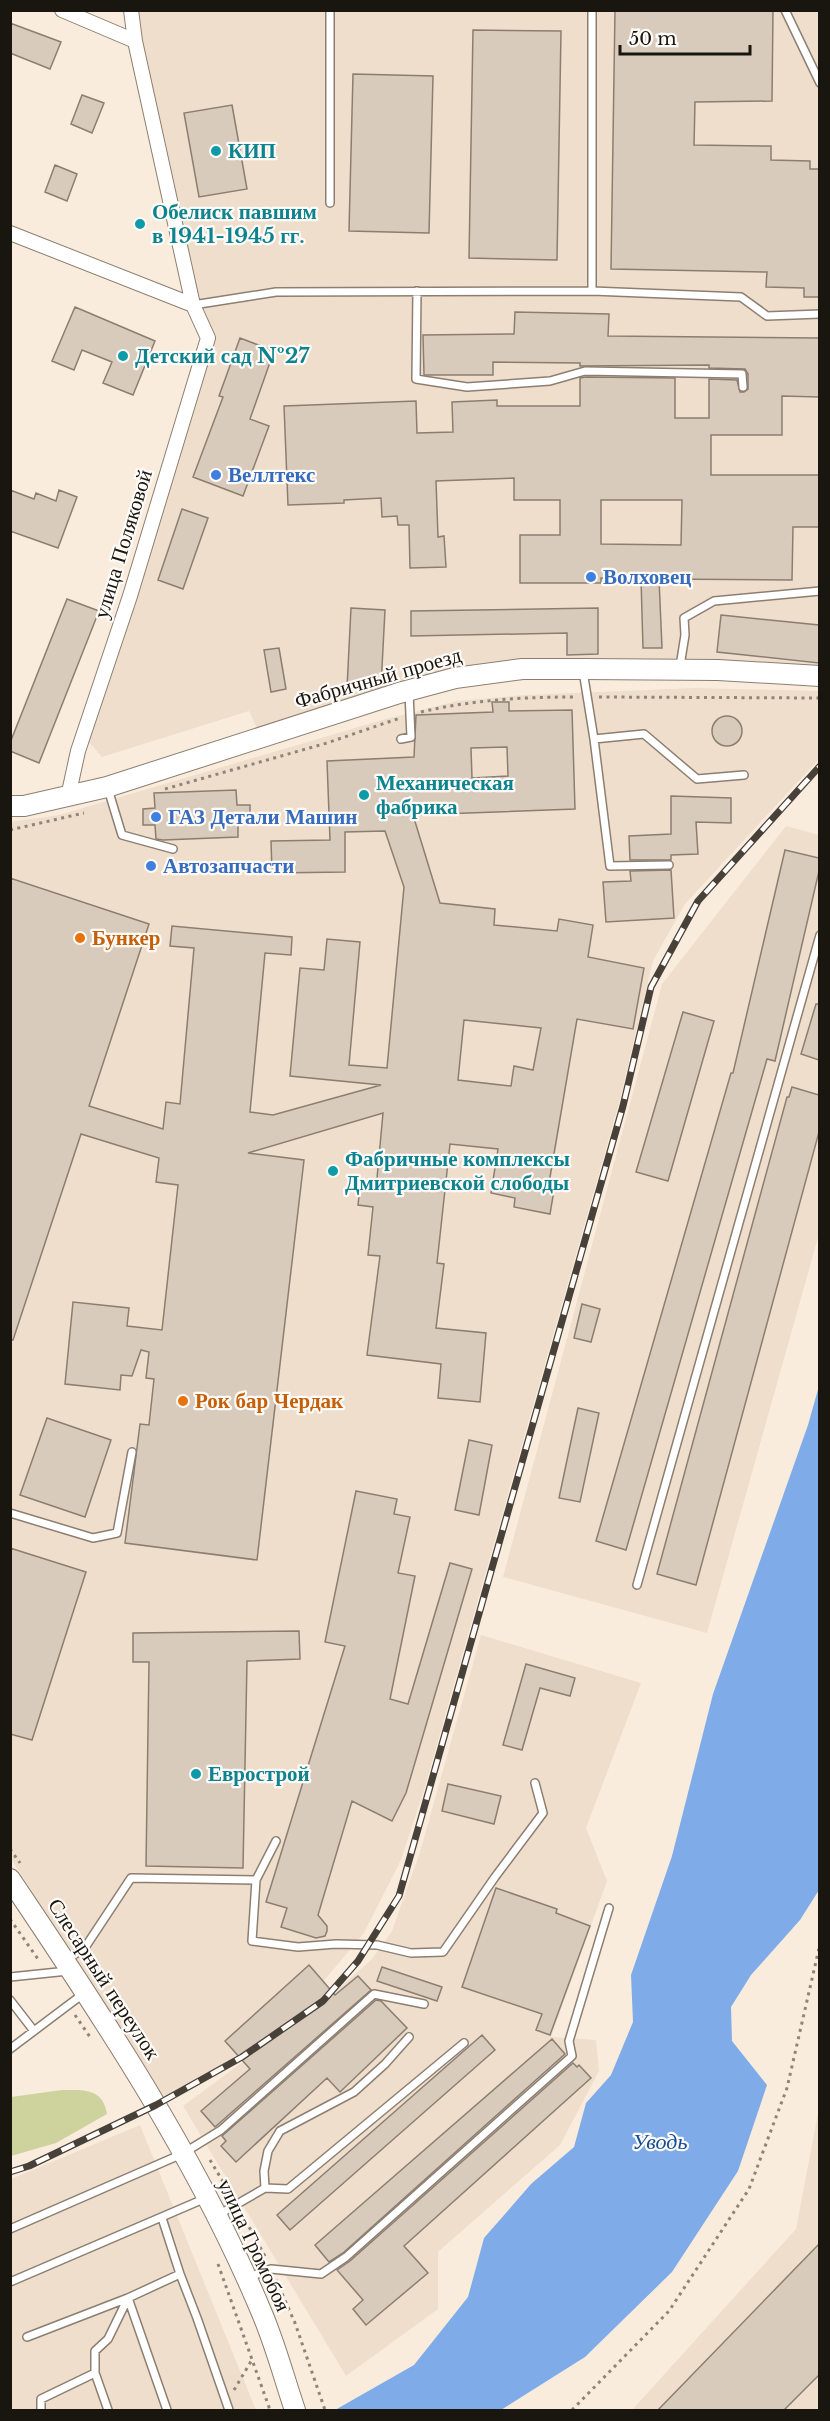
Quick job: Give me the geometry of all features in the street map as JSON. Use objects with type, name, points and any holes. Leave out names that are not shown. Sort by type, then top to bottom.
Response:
[{"type":"main road","name":"Фабричный проезд","points":[[10,806],[24,806],[107,787],[408,690],[455,678],[522,669],[771,672],[819,676]]},
{"type":"main road","name":"Слесарный переулок","points":[[10,1879],[69,1966],[156,2105]]},
{"type":"main road","name":"улица Громобоя","points":[[156,2105],[216,2216],[262,2313],[295,2410]]},
{"type":"street","points":[[62,10],[135,40]]},
{"type":"street","name":"улица Поляковой","points":[[68,797],[78,751],[130,596],[208,338],[194,305],[135,40],[131,10]]},
{"type":"street","points":[[10,233],[194,305]]},
{"type":"lane","points":[[330,10],[330,203]]},
{"type":"lane","points":[[592,10],[592,291]]},
{"type":"lane","points":[[785,10],[819,83]]},
{"type":"lane","points":[[417,291],[416,379],[467,387],[550,381],[585,371],[742,374],[743,387]]},
{"type":"lane","points":[[194,305],[276,292],[592,291],[741,297],[767,316],[819,314]]},
{"type":"lane","points":[[679,670],[686,635],[684,618],[714,601],[819,591]]},
{"type":"lane","points":[[583,669],[610,866],[669,865]]},
{"type":"lane","points":[[401,739],[411,737],[408,690]]},
{"type":"lane","points":[[594,739],[644,734],[697,779],[744,775]]},
{"type":"lane","points":[[107,787],[122,835],[173,849]]},
{"type":"lane","points":[[637,1585],[819,935]]},
{"type":"lane","points":[[10,1514],[93,1538],[117,1533],[132,1452]]},
{"type":"lane","points":[[276,1841],[256,1880],[252,1941],[298,1947],[336,1944],[377,1945],[411,1953],[443,1952],[495,1876],[543,1813],[536,1783]]},
{"type":"lane","points":[[10,1977],[69,1966],[86,1947],[132,1878],[256,1880]]},
{"type":"lane","points":[[246,2278],[271,2269],[321,2274],[346,2257],[572,2056],[569,2041],[609,1908]]},
{"type":"lane","points":[[10,2049],[84,1992]]},
{"type":"lane","points":[[10,2229],[182,2154],[221,2130],[374,1994],[424,2004]]},
{"type":"lane","points":[[10,2000],[34,2031]]},
{"type":"lane","points":[[265,2188],[264,2171],[268,2151],[280,2131],[354,2092],[385,2064],[409,2037]]},
{"type":"lane","points":[[216,2216],[265,2188],[288,2189],[464,2043]]},
{"type":"lane","points":[[10,2282],[206,2198]]},
{"type":"lane","points":[[162,2218],[229,2410]]},
{"type":"lane","points":[[27,2337],[128,2298],[180,2274]]},
{"type":"lane","points":[[108,2410],[95,2373],[95,2351],[108,2339],[128,2298]]},
{"type":"lane","points":[[128,2298],[167,2410]]},
{"type":"lane","points":[[41,2410],[41,2399],[95,2373]]},
{"type":"path","points":[[572,2410],[669,2311],[749,2189],[787,2088],[819,1944]]},
{"type":"path","points":[[217,2261],[270,2410]]},
{"type":"path","points":[[233,2399],[234,2388],[253,2358]]},
{"type":"path","points":[[315,2380],[325,2410]]},
{"type":"shaded area","points":[[134,11],[819,11],[819,671],[512,667],[259,733],[249,711],[102,757],[88,741],[211,338],[197,304]]},
{"type":"shaded area","points":[[695,688],[819,691],[819,759],[685,904],[653,961],[619,1103],[424,1790],[401,1860],[364,1933],[317,1989],[240,2055],[163,2097],[86,1973],[11,1859],[10,822],[59,815],[382,720],[457,701],[524,695]]},
{"type":"shaded area","points":[[786,826],[819,835],[819,1234],[707,1633],[503,1577],[662,984]]},
{"type":"shaded area","points":[[481,1635],[641,1683],[586,1828],[607,1881],[551,2037],[596,2040],[599,2071],[560,2145],[438,2252],[438,2309],[346,2376],[183,2106],[324,2002],[372,1959],[392,1931],[420,1852]]},
{"type":"shaded area","points":[[819,2108],[819,2410],[632,2410],[796,2229]]},
{"type":"shaded area","points":[[140,2125],[256,2410],[11,2410],[11,2179]]},
{"type":"green space","points":[[62,2090],[85,2091],[97,2095],[105,2106],[107,2114],[56,2143],[11,2156],[11,2097]]},
{"type":"water","name":"Уводь","points":[[819,1386],[819,1890],[800,1920],[751,1975],[731,2007],[732,2041],[767,2085],[738,2171],[672,2272],[585,2357],[501,2410],[335,2410],[414,2365],[468,2297],[484,2238],[531,2184],[574,2147],[586,2103],[611,2075],[633,2022],[631,1975],[672,1856],[713,1694],[808,1425]]},
{"type":"building","points":[[615,10],[773,10],[772,101],[695,102],[694,145],[771,146],[771,160],[810,161],[810,169],[819,169],[819,297],[804,297],[804,288],[766,287],[767,272],[611,269]]},
{"type":"building","points":[[10,23],[61,42],[50,69],[10,53]]},
{"type":"building","points":[[473,30],[561,31],[557,260],[469,258]]},
{"type":"building","points":[[353,74],[433,76],[429,233],[349,231]]},
{"type":"building","points":[[82,95],[104,103],[92,133],[71,124]]},
{"type":"building","name":"КИП","points":[[232,105],[247,189],[199,197],[184,113]]},
{"type":"building","points":[[55,165],[77,174],[67,201],[45,192]]},
{"type":"building","name":"Детский сад №27","points":[[75,307],[155,341],[133,395],[103,383],[112,362],[82,350],[74,370],[52,361]]},
{"type":"building","points":[[515,312],[609,314],[608,336],[819,338],[819,397],[782,396],[782,435],[711,435],[711,475],[819,475],[819,527],[793,527],[792,580],[659,579],[662,648],[643,648],[641,579],[601,578],[601,583],[520,583],[520,535],[560,535],[560,500],[514,500],[514,478],[436,481],[438,537],[444,536],[446,567],[410,568],[409,525],[398,525],[397,516],[382,517],[381,498],[344,500],[344,503],[288,505],[284,406],[416,401],[417,433],[453,432],[452,402],[497,400],[497,406],[580,406],[580,378],[586,377],[675,378],[675,418],[709,418],[709,379],[737,380],[740,392],[748,389],[748,374],[745,369],[709,368],[709,365],[580,366],[580,363],[493,362],[493,375],[424,375],[423,335],[514,334]],"holes":[[[601,500],[682,500],[681,545],[601,544]]]},
{"type":"building","points":[[240,338],[274,351],[250,419],[269,426],[243,496],[193,477],[223,397],[219,396]]},
{"type":"building","points":[[10,490],[34,499],[36,493],[56,501],[59,490],[77,497],[58,548],[10,531]]},
{"type":"building","points":[[182,509],[208,518],[183,589],[158,580]]},
{"type":"building","points":[[67,599],[99,611],[39,763],[10,751],[10,743]]},
{"type":"building","points":[[351,608],[385,610],[381,686],[371,689],[347,688]]},
{"type":"building","points":[[598,608],[598,654],[567,655],[567,633],[411,636],[411,611]]},
{"type":"building","points":[[721,615],[819,625],[819,663],[717,652]]},
{"type":"building","points":[[279,648],[286,689],[271,692],[264,650]]},
{"type":"building","points":[[492,702],[509,702],[509,711],[572,710],[575,809],[413,815],[440,903],[495,909],[494,925],[557,931],[559,919],[593,925],[588,957],[644,968],[633,1029],[577,1019],[549,1183],[555,1184],[550,1214],[514,1207],[515,1198],[491,1193],[498,1149],[450,1144],[437,1263],[444,1264],[436,1328],[486,1333],[480,1402],[438,1398],[441,1364],[367,1355],[380,1256],[368,1255],[373,1207],[358,1205],[360,1187],[376,1189],[383,1113],[248,1153],[304,1160],[257,1560],[125,1543],[140,1424],[149,1425],[154,1379],[146,1378],[149,1352],[141,1350],[132,1376],[121,1375],[120,1390],[65,1384],[73,1302],[129,1308],[127,1326],[162,1330],[178,1185],[156,1182],[159,1158],[81,1134],[13,1340],[10,1340],[10,878],[149,924],[89,1106],[163,1129],[166,1102],[180,1104],[194,948],[170,946],[172,926],[292,937],[291,955],[265,953],[250,1112],[273,1115],[381,1085],[290,1076],[300,968],[324,970],[327,939],[360,942],[349,1065],[387,1068],[404,887],[385,831],[345,832],[345,872],[272,873],[271,841],[330,840],[327,761],[414,757],[416,715],[493,712]],"holes":[[[507,747],[508,776],[472,778],[471,748]],[[464,1020],[541,1028],[533,1070],[514,1066],[511,1086],[458,1080]]]},
{"type":"building","points":[[727,716],[738,720],[742,731],[738,742],[727,746],[716,742],[712,731],[716,720]]},
{"type":"building","points":[[236,790],[237,805],[250,805],[250,824],[238,825],[238,837],[163,840],[156,839],[155,825],[143,825],[143,809],[155,808],[154,793]]},
{"type":"building","points":[[671,796],[731,798],[731,823],[696,822],[698,854],[671,855],[671,860],[630,860],[629,836],[671,834]]},
{"type":"building","points":[[785,850],[819,858],[819,871],[775,1061],[767,1059],[626,1550],[596,1541],[731,1073],[733,1073]]},
{"type":"building","points":[[671,870],[674,918],[606,922],[603,882],[631,881],[630,871]]},
{"type":"building","points":[[816,1004],[819,1004],[819,1060],[801,1054]]},
{"type":"building","points":[[683,1012],[714,1021],[668,1181],[636,1172]]},
{"type":"building","points":[[792,1087],[819,1095],[819,1132],[696,1585],[657,1574],[787,1097]]},
{"type":"building","points":[[582,1304],[600,1309],[591,1342],[574,1338]]},
{"type":"building","points":[[578,1408],[599,1413],[580,1502],[559,1498]]},
{"type":"building","points":[[47,1418],[111,1440],[85,1517],[20,1495]]},
{"type":"building","points":[[469,1440],[492,1445],[479,1515],[455,1510]]},
{"type":"building","points":[[356,1491],[397,1499],[394,1514],[410,1517],[398,1573],[415,1576],[390,1699],[408,1704],[450,1563],[472,1569],[406,1793],[392,1821],[352,1801],[318,1915],[327,1926],[327,1931],[325,1936],[316,1938],[281,1927],[287,1908],[266,1902],[345,1646],[325,1642]]},
{"type":"building","points":[[10,1548],[86,1572],[32,1740],[10,1734]]},
{"type":"building","name":"Еврострой","points":[[299,1631],[300,1659],[247,1661],[243,1868],[146,1866],[149,1662],[133,1662],[133,1633]]},
{"type":"building","points":[[526,1664],[575,1678],[570,1696],[540,1688],[522,1750],[503,1745]]},
{"type":"building","points":[[448,1784],[501,1796],[494,1824],[442,1811]]},
{"type":"building","points":[[496,1888],[557,1909],[556,1913],[590,1926],[550,2035],[536,2030],[542,2014],[462,1987]]},
{"type":"building","points":[[309,1965],[335,1995],[358,1976],[371,1990],[215,2127],[201,2111],[250,2069],[225,2041]]},
{"type":"building","points":[[382,1967],[442,1987],[437,2001],[377,1981]]},
{"type":"building","points":[[376,2000],[381,2001],[407,2028],[340,2092],[327,2078],[236,2162],[221,2146],[226,2141],[222,2136]]},
{"type":"building","points":[[482,2035],[495,2050],[290,2230],[277,2215]]},
{"type":"building","points":[[552,2039],[565,2054],[343,2253],[329,2262],[315,2245]]},
{"type":"building","points":[[573,2063],[577,2067],[579,2065],[591,2078],[404,2246],[428,2273],[366,2325],[353,2309],[363,2300],[337,2270],[350,2261]]},
{"type":"building","points":[[819,2244],[819,2375],[784,2410],[658,2410]]},
{"type":"railway","points":[[10,2172],[29,2166],[156,2105],[242,2057],[323,2001],[358,1961],[399,1896],[623,1106],[651,987],[698,901],[820,766]]},
{"type":"place","name":"КИП","points":[[216,151]]},
{"type":"place","name":"Обелиск павшим в 1941-1945 гг.","points":[[140,224]]},
{"type":"place","name":"Детский сад №27","points":[[123,356]]},
{"type":"place","name":"Веллтекс","points":[[216,475]]},
{"type":"place","name":"Волховец","points":[[591,577]]},
{"type":"place","name":"Механическая фабрика","points":[[364,795]]},
{"type":"place","name":"ГАЗ Детали Машин","points":[[156,817]]},
{"type":"place","name":"Автозапчасти","points":[[151,866]]},
{"type":"place","name":"Бункер","points":[[80,938]]},
{"type":"place","name":"Фабричные комплексы Дмитриевской слободы","points":[[333,1171]]},
{"type":"place","name":"Рок бар Чердак","points":[[183,1401]]},
{"type":"place","name":"Еврострой","points":[[196,1774]]}]
